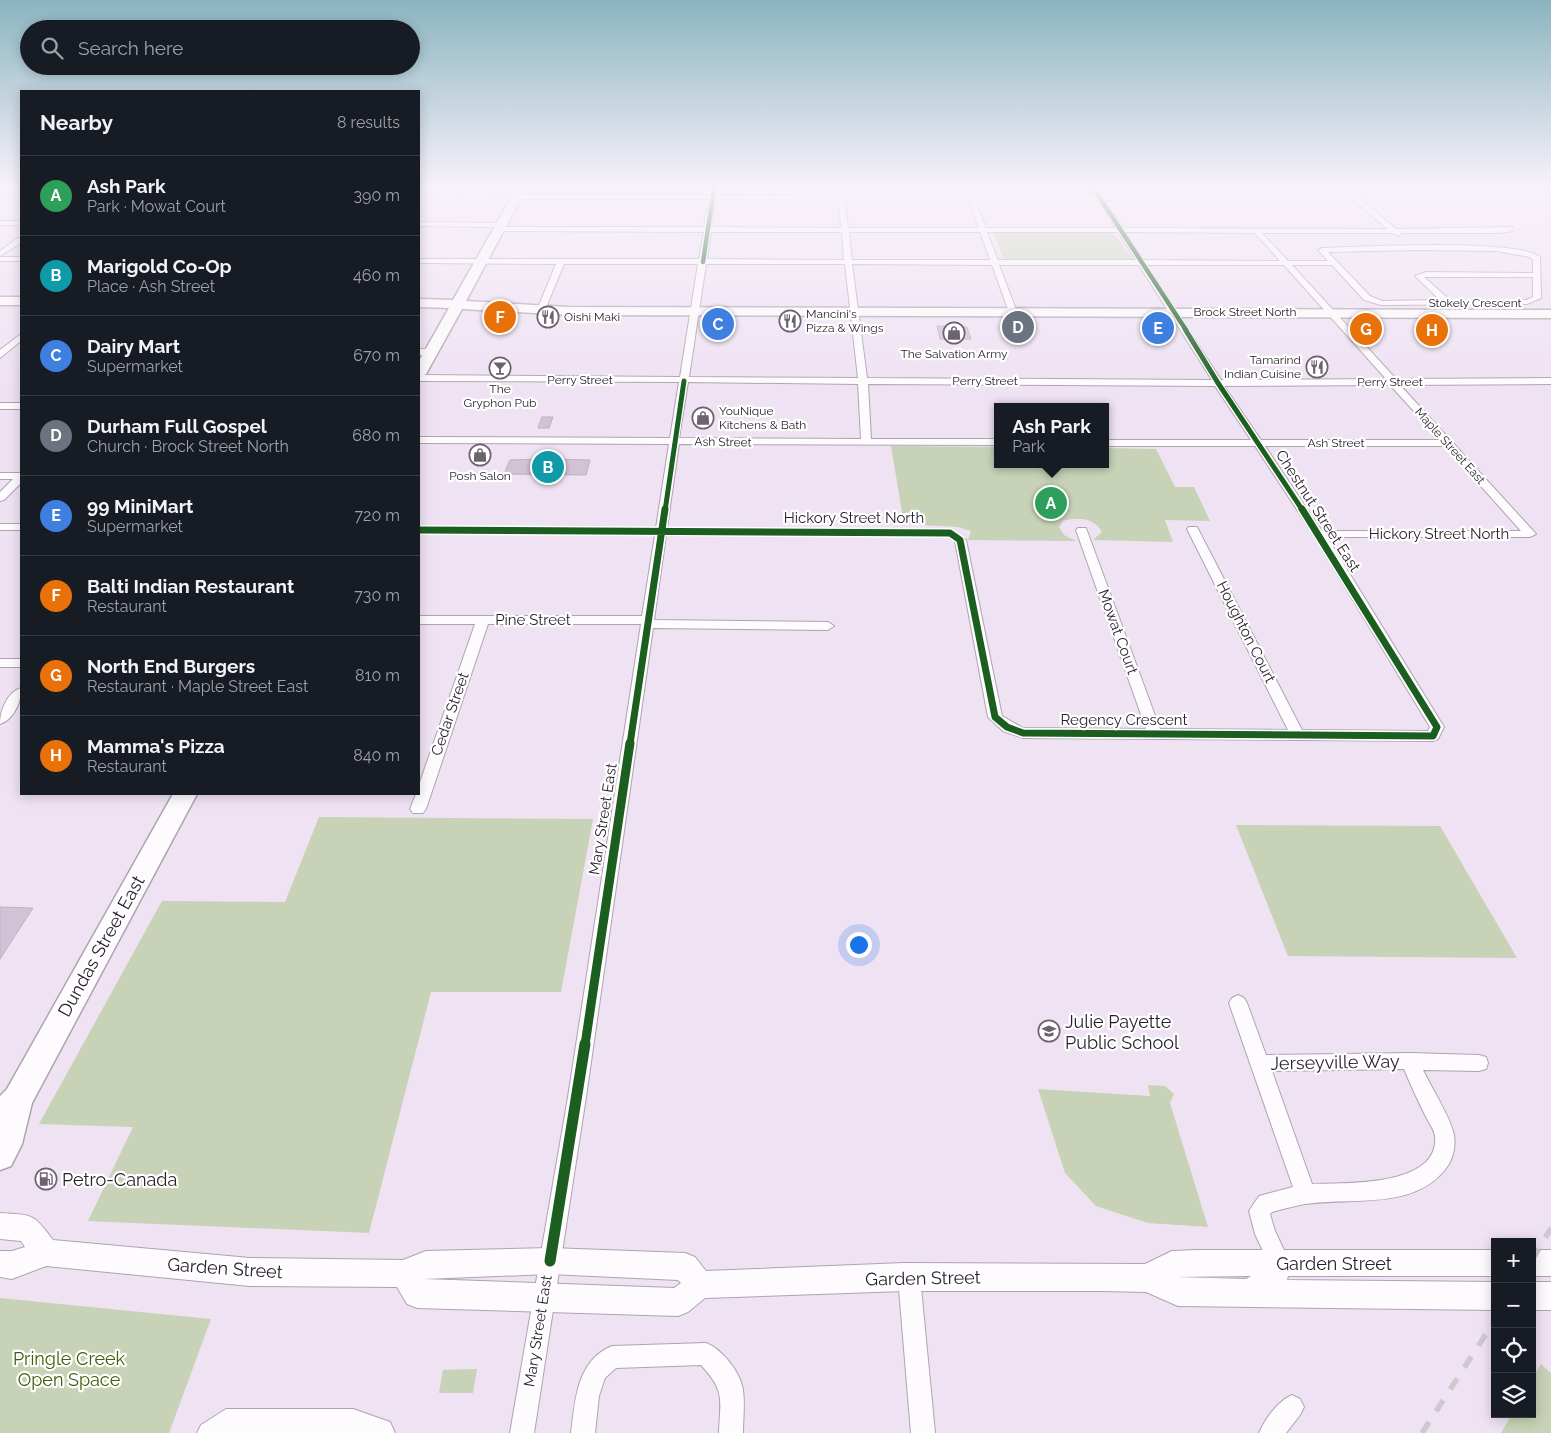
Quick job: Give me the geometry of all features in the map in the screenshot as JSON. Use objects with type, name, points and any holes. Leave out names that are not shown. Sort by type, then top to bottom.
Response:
[{"type":"main road","points":[[420,370],[425,352],[448,324],[486,256]]},
{"type":"main road","points":[[0,301],[20,301]]},
{"type":"main road","name":"Brock Street North","points":[[420,303],[541,310],[1551,314]]},
{"type":"main road","points":[[448,324],[466,312],[486,308]]},
{"type":"main road","name":"Dundas Street East","points":[[0,1155],[6,1144],[9,1109],[184,795]]},
{"type":"street","name":"Mary Street East","points":[[522,1433],[550,1262],[674,441],[704,256]]},
{"type":"street","points":[[847,256],[863,381],[866,441]]},
{"type":"street","points":[[993,256],[1012,312]]},
{"type":"street","name":"Chestnut Street East","points":[[1137,256],[1218,383],[1318,534],[1438,727]]},
{"type":"street","name":"Maple Street East","points":[[1280,256],[1530,534]]},
{"type":"street","name":"Stokely Crescent","points":[[1327,256],[1367,298],[1374,301],[1448,303],[1534,301],[1537,298],[1537,259],[1531,256]]},
{"type":"street","points":[[0,259],[20,259]]},
{"type":"street","points":[[420,261],[1333,263]]},
{"type":"street","points":[[541,310],[561,261]]},
{"type":"street","points":[[1448,303],[1419,276],[1426,274],[1536,274]]},
{"type":"street","points":[[2,351],[20,338]]},
{"type":"street","points":[[2,351],[20,350]]},
{"type":"street","name":"Perry Street","points":[[420,378],[1218,383],[1551,381]]},
{"type":"street","points":[[0,406],[20,406]]},
{"type":"street","name":"Ash Street","points":[[420,440],[994,442]]},
{"type":"street","name":"Ash Street","points":[[1109,443],[1448,443]]},
{"type":"street","points":[[0,476],[20,476]]},
{"type":"street","points":[[0,498],[20,477]]},
{"type":"street","points":[[0,527],[20,527]]},
{"type":"street","name":"Houghton Court","points":[[1193,529],[1298,736]]},
{"type":"street","name":"Hickory Street North","points":[[420,530],[926,532],[957,536]]},
{"type":"street","name":"Mowat Court","points":[[1082,530],[1154,733]]},
{"type":"street","name":"Hickory Street North","points":[[1318,534],[1530,534]]},
{"type":"street","name":"Regency Crescent","points":[[957,536],[960,540],[969,580],[995,717],[1001,724],[1023,733],[1433,736],[1438,727]]},
{"type":"street","name":"Pine Street","points":[[420,620],[828,626]]},
{"type":"street","name":"Cedar Street","points":[[418,809],[483,620]]},
{"type":"street","points":[[0,663],[20,663]]},
{"type":"street","points":[[0,719],[20,693]]},
{"type":"street","name":"Jerseyville Way","points":[[1238,1003],[1306,1194]]},
{"type":"street","name":"Jerseyville Way","points":[[1260,1062],[1410,1061],[1479,1064]]},
{"type":"street","name":"Jerseyville Way","points":[[1278,1263],[1265,1234],[1258,1210],[1266,1203],[1306,1194],[1396,1188],[1412,1184],[1435,1168],[1445,1156],[1445,1136],[1410,1061]]},
{"type":"street","points":[[0,1226],[28,1228],[46,1253]]},
{"type":"street","name":"Garden Street","points":[[0,1264],[12,1265],[46,1253],[250,1272],[404,1274],[426,1264],[550,1262],[685,1267],[700,1285],[910,1277],[1147,1278],[1178,1292],[1491,1296]]},
{"type":"street","points":[[1248,1293],[1274,1279],[1278,1263]]},
{"type":"street","name":"Garden Street","points":[[1147,1278],[1172,1264],[1491,1263]]},
{"type":"street","points":[[1536,1263],[1551,1263]]},
{"type":"street","points":[[404,1274],[417,1294],[678,1302],[700,1285]]},
{"type":"street","points":[[910,1277],[922,1433]]},
{"type":"street","points":[[1536,1296],[1551,1296]]},
{"type":"street","points":[[583,1433],[587,1396],[596,1371],[612,1357],[706,1354],[721,1370],[732,1389],[731,1433]]},
{"type":"street","points":[[1272,1433],[1292,1407]]},
{"type":"street","points":[[209,1433],[226,1421],[246,1421],[353,1422],[370,1425],[382,1430],[383,1433]]},
{"type":"green space","points":[[1002,256],[1130,256],[1134,261],[1004,260]]},
{"type":"green space","points":[[891,446],[994,447],[994,468],[1109,468],[1109,448],[1156,449],[1175,487],[1194,487],[1210,521],[1165,520],[1173,542],[1093,540],[1102,532],[1095,523],[1085,519],[1063,521],[1059,527],[1064,535],[1076,541],[968,540],[971,531],[958,527],[904,524]]},
{"type":"green space","points":[[319,817],[593,819],[561,992],[431,992],[369,1233],[88,1221],[133,1127],[39,1124],[162,901],[285,902]]},
{"type":"green space","points":[[1236,825],[1440,826],[1517,958],[1288,956]]},
{"type":"green space","points":[[1148,1085],[1165,1086],[1174,1094],[1170,1103],[1208,1227],[1148,1223],[1096,1206],[1065,1173],[1038,1089],[1150,1096]]},
{"type":"green space","name":"Pringle Creek Open Space","points":[[0,1298],[211,1319],[169,1433],[0,1433]]},
{"type":"green space","points":[[1541,1364],[1551,1373],[1551,1433],[1501,1433],[1510,1418],[1536,1418],[1536,1372]]},
{"type":"green space","points":[[477,1369],[473,1393],[439,1393],[443,1370]]},
{"type":"building","name":"The Salvation Army","points":[[937,326],[967,327],[971,339],[940,339]]},
{"type":"building","points":[[542,417],[553,417],[549,428],[538,428]]},
{"type":"building","points":[[510,460],[590,460],[586,475],[504,474]]},
{"type":"building","points":[[0,907],[33,908],[0,959]]},
{"type":"railway","points":[[1536,1253],[1551,1228]]},
{"type":"railway","points":[[1422,1433],[1491,1326]]},
{"type":"cycle path","points":[[703,262],[704,256]]},
{"type":"cycle path","points":[[420,530],[950,533],[960,540],[995,717],[1011,729],[1023,733],[1433,736],[1437,727],[1319,534],[1218,383],[1181,322],[1137,256]]},
{"type":"cycle path","points":[[550,1261],[577,1097],[684,381]]},
{"type":"place","name":"Balti Indian Restaurant","points":[[500,317]]},
{"type":"place","name":"Oishi Maki","points":[[548,317]]},
{"type":"place","name":"Mancini's Pizza & Wings","points":[[790,321]]},
{"type":"place","name":"Dairy Mart","points":[[718,324]]},
{"type":"place","name":"Durham Full Gospel","points":[[1018,327]]},
{"type":"place","name":"99 MiniMart","points":[[1158,328]]},
{"type":"place","name":"North End Burgers","points":[[1366,329]]},
{"type":"place","name":"Mamma's Pizza","points":[[1432,330]]},
{"type":"place","name":"The Salvation Army","points":[[954,333]]},
{"type":"place","name":"Tamarind Indian Cuisine","points":[[1317,367]]},
{"type":"place","name":"The Gryphon Pub","points":[[500,368]]},
{"type":"place","name":"YouNique Kitchens & Bath","points":[[703,418]]},
{"type":"place","name":"Posh Salon","points":[[480,455]]},
{"type":"place","name":"Marigold Co-Op","points":[[548,467]]},
{"type":"place","name":"Ash Park","points":[[1051,503]]},
{"type":"place","name":"Julie Payette Public School","points":[[1049,1031]]},
{"type":"place","name":"Petro-Canada","points":[[46,1179]]}]
